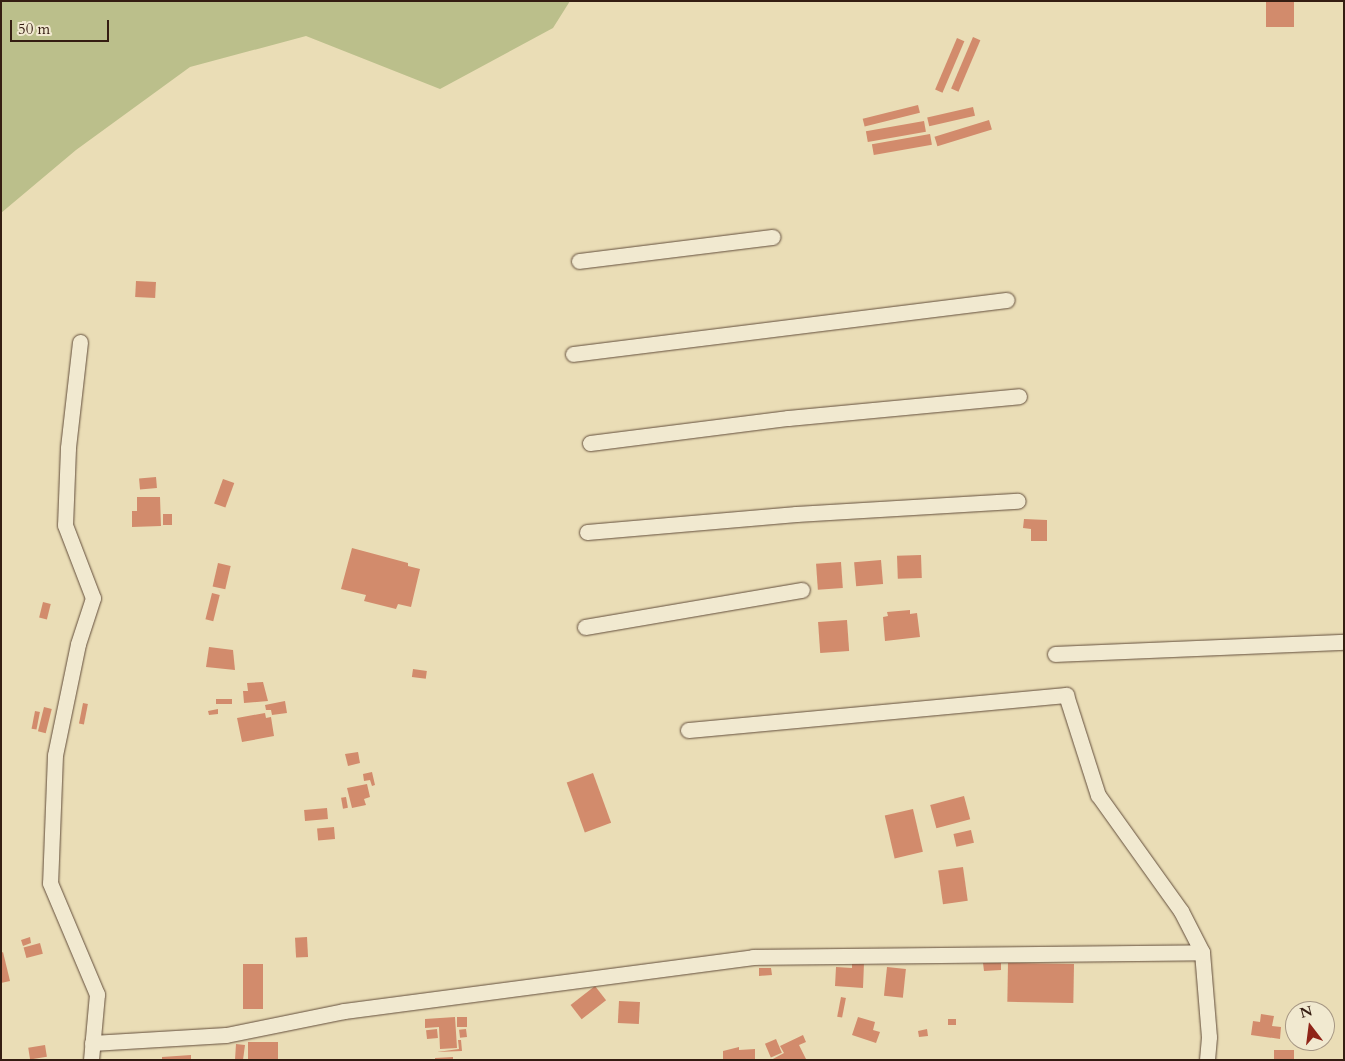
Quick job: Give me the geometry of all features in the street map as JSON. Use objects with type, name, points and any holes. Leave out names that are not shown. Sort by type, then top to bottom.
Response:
[{"type":"street","points":[[579,261],[773,237]]},
{"type":"street","points":[[573,354],[1007,300]]},
{"type":"street","points":[[80,342],[68,448],[65,525],[93,598],[78,644],[55,755],[50,883],[97,994],[91,1060]]},
{"type":"street","points":[[590,443],[788,418],[1019,396]]},
{"type":"street","points":[[586,532],[796,514],[1018,501]]},
{"type":"street","points":[[585,627],[802,590]]},
{"type":"street","points":[[1055,654],[1344,642]]},
{"type":"street","points":[[688,730],[1066,695],[1098,795],[1181,911],[1202,952],[1209,1037],[1207,1060]]},
{"type":"street","points":[[92,1043],[226,1035],[344,1011],[752,957],[1202,952]]},
{"type":"green space","points":[[1,1],[570,1],[553,28],[440,89],[306,36],[190,67],[76,150],[1,213]]},
{"type":"building","points":[[1266,1],[1294,1],[1294,27],[1266,27]]},
{"type":"building","points":[[973,37],[980,40],[958,92],[951,89]]},
{"type":"building","points":[[957,38],[964,41],[942,93],[935,90]]},
{"type":"building","points":[[918,105],[920,113],[865,127],[863,119]]},
{"type":"building","points":[[973,107],[975,116],[929,126],[927,118]]},
{"type":"building","points":[[989,120],[992,130],[937,146],[934,137]]},
{"type":"building","points":[[924,121],[926,132],[868,142],[866,131]]},
{"type":"building","points":[[930,134],[932,145],[874,155],[872,144]]},
{"type":"building","points":[[136,281],[156,282],[155,298],[135,297]]},
{"type":"building","points":[[156,477],[157,488],[140,489],[139,478]]},
{"type":"building","points":[[223,479],[234,483],[225,508],[214,503]]},
{"type":"building","points":[[137,497],[160,497],[161,526],[132,527],[132,511],[137,511]]},
{"type":"building","points":[[163,514],[172,514],[172,525],[163,525]]},
{"type":"building","points":[[1024,519],[1047,520],[1047,541],[1031,541],[1031,529],[1023,528]]},
{"type":"building","points":[[352,548],[408,563],[408,566],[420,569],[411,607],[398,604],[396,609],[364,601],[366,595],[341,589]]},
{"type":"building","points":[[921,555],[922,578],[898,579],[897,556]]},
{"type":"building","points":[[881,560],[883,584],[856,586],[854,562]]},
{"type":"building","points":[[841,562],[843,588],[818,590],[816,564]]},
{"type":"building","points":[[218,563],[231,566],[225,589],[213,586]]},
{"type":"building","points":[[212,593],[220,595],[213,621],[205,619]]},
{"type":"building","points":[[43,602],[51,604],[47,619],[39,618]]},
{"type":"building","points":[[910,610],[910,614],[917,613],[920,637],[885,641],[883,617],[888,616],[887,612]]},
{"type":"building","points":[[847,620],[849,651],[820,653],[818,622]]},
{"type":"building","points":[[209,647],[233,650],[235,670],[206,667]]},
{"type":"building","points":[[413,669],[427,671],[426,679],[412,677]]},
{"type":"building","points":[[263,682],[268,701],[244,703],[243,691],[248,691],[247,683]]},
{"type":"building","points":[[216,699],[232,699],[232,704],[216,704]]},
{"type":"building","points":[[285,701],[287,713],[272,715],[271,710],[266,710],[265,705]]},
{"type":"building","points":[[83,703],[88,704],[84,725],[79,724]]},
{"type":"building","points":[[44,707],[52,709],[46,733],[38,731]]},
{"type":"building","points":[[218,709],[218,714],[209,715],[208,711]]},
{"type":"building","points":[[35,711],[40,712],[36,730],[32,729]]},
{"type":"building","points":[[265,713],[266,718],[271,717],[274,736],[242,742],[237,718]]},
{"type":"building","points":[[358,752],[360,763],[348,766],[345,754]]},
{"type":"building","points":[[372,772],[375,785],[372,786],[370,780],[364,781],[363,774]]},
{"type":"building","points":[[593,773],[611,823],[585,832],[567,783]]},
{"type":"building","points":[[367,784],[370,797],[364,799],[366,805],[352,808],[347,788]]},
{"type":"building","points":[[964,796],[970,819],[936,828],[930,805]]},
{"type":"building","points":[[346,797],[348,808],[343,809],[341,798]]},
{"type":"building","points":[[327,808],[328,819],[305,821],[304,810]]},
{"type":"building","points":[[913,809],[923,852],[895,858],[885,816]]},
{"type":"building","points":[[334,827],[335,839],[318,840],[317,828]]},
{"type":"building","points":[[971,830],[974,843],[956,847],[953,834]]},
{"type":"building","points":[[963,867],[968,901],[943,904],[938,870]]},
{"type":"building","points":[[30,937],[31,943],[23,946],[21,940]]},
{"type":"building","points":[[307,937],[308,957],[296,958],[295,938]]},
{"type":"building","points":[[40,943],[43,954],[26,958],[24,947]]},
{"type":"building","points":[[3,952],[10,981],[1,983],[1,953]]},
{"type":"building","points":[[852,962],[864,963],[863,988],[835,986],[836,967],[852,968]]},
{"type":"building","points":[[983,963],[1001,963],[1001,970],[984,971]]},
{"type":"building","points":[[1008,963],[1074,964],[1073,1003],[1007,1002]]},
{"type":"building","points":[[243,964],[263,964],[263,1009],[243,1009]]},
{"type":"building","points":[[887,967],[906,969],[903,998],[884,996]]},
{"type":"building","points":[[759,968],[771,968],[772,975],[759,976]]},
{"type":"building","points":[[595,986],[606,1000],[582,1019],[571,1005]]},
{"type":"building","points":[[841,997],[846,998],[842,1018],[837,1017]]},
{"type":"building","points":[[619,1001],[640,1002],[639,1024],[618,1023]]},
{"type":"building","points":[[1261,1014],[1274,1016],[1272,1026],[1281,1027],[1280,1039],[1251,1035],[1253,1021],[1260,1022]]},
{"type":"building","points":[[455,1017],[457,1048],[440,1049],[439,1027],[425,1028],[425,1019]]},
{"type":"building","points":[[457,1017],[467,1017],[467,1027],[457,1027]]},
{"type":"building","points":[[858,1017],[875,1022],[873,1030],[880,1032],[876,1043],[852,1035]]},
{"type":"building","points":[[948,1019],[956,1019],[956,1025],[948,1025]]},
{"type":"building","points":[[437,1029],[438,1038],[427,1039],[426,1030]]},
{"type":"building","points":[[466,1029],[467,1037],[460,1038],[459,1030]]},
{"type":"building","points":[[927,1029],[928,1036],[919,1037],[918,1031]]},
{"type":"building","points":[[803,1035],[806,1042],[799,1045],[806,1059],[771,1060],[784,1053],[780,1046]]},
{"type":"building","points":[[776,1039],[782,1053],[771,1057],[765,1044]]},
{"type":"building","points":[[458,1040],[461,1040],[462,1051],[437,1052],[459,1049]]},
{"type":"building","points":[[248,1042],[278,1042],[278,1060],[248,1060]]},
{"type":"building","points":[[236,1044],[245,1045],[243,1060],[235,1060]]},
{"type":"building","points":[[45,1045],[47,1057],[30,1060],[28,1048]]},
{"type":"building","points":[[739,1047],[739,1050],[755,1049],[755,1060],[723,1060],[723,1051]]},
{"type":"building","points":[[1274,1050],[1294,1051],[1294,1060],[1274,1060]]},
{"type":"building","points":[[191,1055],[191,1060],[162,1060],[162,1057]]},
{"type":"building","points":[[453,1057],[453,1060],[435,1060],[435,1058]]}]
